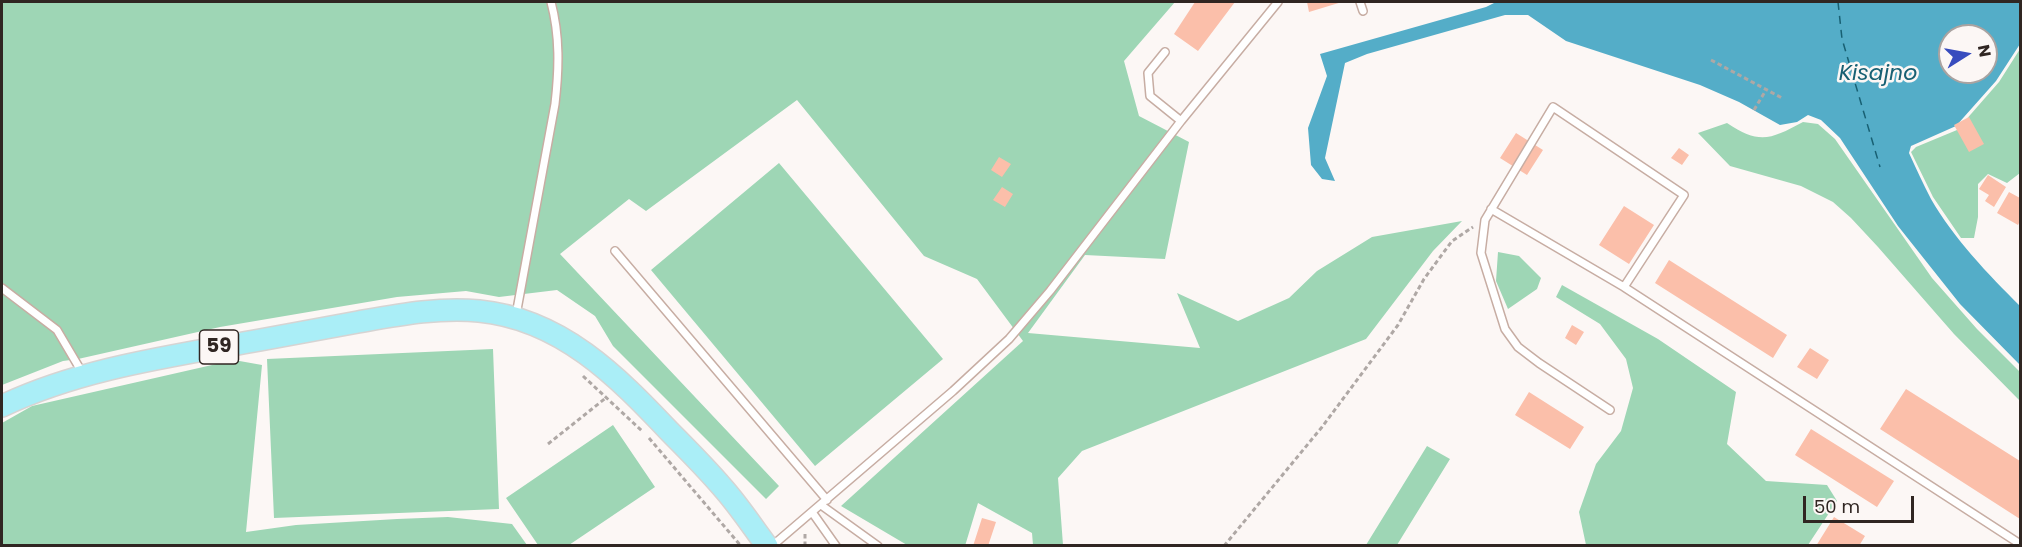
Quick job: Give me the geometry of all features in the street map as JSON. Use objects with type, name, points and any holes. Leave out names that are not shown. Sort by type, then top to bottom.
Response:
[{"type":"main road","name":"59","points":[[2,406],[42,389],[84,376],[172,356],[405,314],[477,311],[516,318],[556,334],[593,358],[626,385],[723,488],[767,546]]},
{"type":"lane","points":[[516,318],[555,105],[559,70],[559,40],[551,2]]},
{"type":"lane","points":[[772,546],[953,391],[1009,339],[1050,291],[1180,121],[1278,2]]},
{"type":"lane","points":[[1360,2],[1363,11]]},
{"type":"lane","points":[[1165,52],[1148,73],[1150,96],[1180,121]]},
{"type":"lane","points":[[1610,410],[1518,347],[1505,329],[1481,254],[1485,220],[1554,106],[1684,195],[1624,287]]},
{"type":"lane","points":[[1491,209],[1624,287],[2020,544]]},
{"type":"lane","points":[[615,251],[827,500]]},
{"type":"lane","points":[[2,288],[57,330],[84,376]]},
{"type":"lane","points":[[821,506],[878,546]]},
{"type":"lane","points":[[812,512],[836,546]]},
{"type":"path","points":[[1711,60],[1782,98]]},
{"type":"path","points":[[1754,111],[1766,90]]},
{"type":"path","points":[[1224,546],[1322,427],[1398,325],[1424,279],[1452,241],[1485,220]]},
{"type":"path","points":[[575,370],[645,433],[741,546]]},
{"type":"path","points":[[548,444],[607,397]]},
{"type":"green space","points":[[2,2],[1175,2],[1124,61],[1139,116],[1189,142],[1165,259],[1085,255],[1028,333],[1200,348],[1177,293],[1238,321],[1289,298],[1317,271],[1372,237],[1462,221],[1433,251],[1366,339],[1082,451],[1058,478],[1063,545],[1033,545],[1032,533],[978,503],[965,546],[907,545],[841,506],[1023,341],[977,279],[924,256],[797,100],[646,211],[629,199],[560,254],[779,486],[766,499],[613,346],[595,316],[557,290],[499,297],[466,291],[397,297],[220,327],[63,361],[2,385]]},
{"type":"green space","points":[[2020,49],[2020,173],[2007,183],[1988,174],[1978,184],[1978,217],[1974,238],[1961,238],[1933,197],[1911,152],[1916,147],[1957,130],[1999,82]]},
{"type":"green space","points":[[1803,122],[1818,124],[1835,139],[1932,278],[1977,329],[2020,372],[2020,401],[1954,334],[1878,247],[1833,202],[1801,186],[1730,166],[1698,133],[1727,123],[1748,135],[1765,137],[1774,136]]},
{"type":"green space","points":[[779,163],[943,359],[815,466],[651,270]]},
{"type":"green space","points":[[1498,252],[1519,256],[1541,278],[1537,289],[1508,309],[1496,281]]},
{"type":"green space","points":[[1562,285],[1658,339],[1736,392],[1727,444],[1766,481],[1827,485],[1837,501],[1808,545],[1586,545],[1579,512],[1596,464],[1621,431],[1633,388],[1626,359],[1600,324],[1556,297]]},
{"type":"green space","points":[[493,349],[499,509],[274,518],[267,359]]},
{"type":"green space","points":[[234,360],[262,365],[246,532],[296,525],[448,517],[512,524],[527,545],[2,545],[2,423],[32,406]]},
{"type":"green space","points":[[613,425],[655,487],[569,545],[538,545],[506,498]]},
{"type":"green space","points":[[1427,446],[1450,459],[1397,545],[1366,545]]},
{"type":"water","name":"Kisajno","points":[[1496,2],[2020,2],[2020,44],[1998,78],[1998,24],[1938,24],[1938,84],[1993,84],[1956,126],[1911,146],[1909,153],[1931,199],[1950,228],[1984,269],[2020,306],[2020,365],[1960,304],[1898,226],[1840,138],[1821,120],[1808,115],[1797,122],[1780,125],[1739,102],[1700,85],[1566,41],[1528,15],[1505,15],[1367,54],[1345,63],[1325,158],[1335,181],[1322,179],[1311,165],[1308,128],[1327,76],[1320,54],[1486,7]]},
{"type":"building","points":[[1195,2],[1235,2],[1198,51],[1174,34]]},
{"type":"building","points":[[1307,2],[1342,2],[1309,12]]},
{"type":"building","points":[[1969,117],[1984,144],[1969,152],[1954,125]]},
{"type":"building","points":[[1516,133],[1543,150],[1527,175],[1500,158]]},
{"type":"building","points":[[1679,148],[1689,155],[1682,165],[1671,158]]},
{"type":"building","points":[[999,157],[1011,164],[1002,177],[991,170]]},
{"type":"building","points":[[1988,175],[2006,187],[1994,207],[1985,201],[1989,195],[1979,189]]},
{"type":"building","points":[[1002,187],[1013,194],[1005,207],[993,200]]},
{"type":"building","points":[[2009,192],[2020,198],[2018,225],[1997,213]]},
{"type":"building","points":[[1624,206],[1654,225],[1629,264],[1599,245]]},
{"type":"building","points":[[1669,260],[1787,335],[1773,358],[1655,283]]},
{"type":"building","points":[[1572,325],[1584,332],[1576,345],[1565,338]]},
{"type":"building","points":[[1810,348],[1829,360],[1817,379],[1797,367]]},
{"type":"building","points":[[1906,389],[2020,461],[2020,519],[1880,429]]},
{"type":"building","points":[[1529,392],[1584,427],[1570,449],[1515,415]]},
{"type":"building","points":[[1811,429],[1894,481],[1877,507],[1795,455]]},
{"type":"building","points":[[1834,517],[1865,536],[1859,546],[1816,546]]},
{"type":"building","points":[[982,518],[996,522],[988,546],[973,546]]},
{"type":"ferry route","points":[[1838,2],[1842,39],[1880,167]]}]
